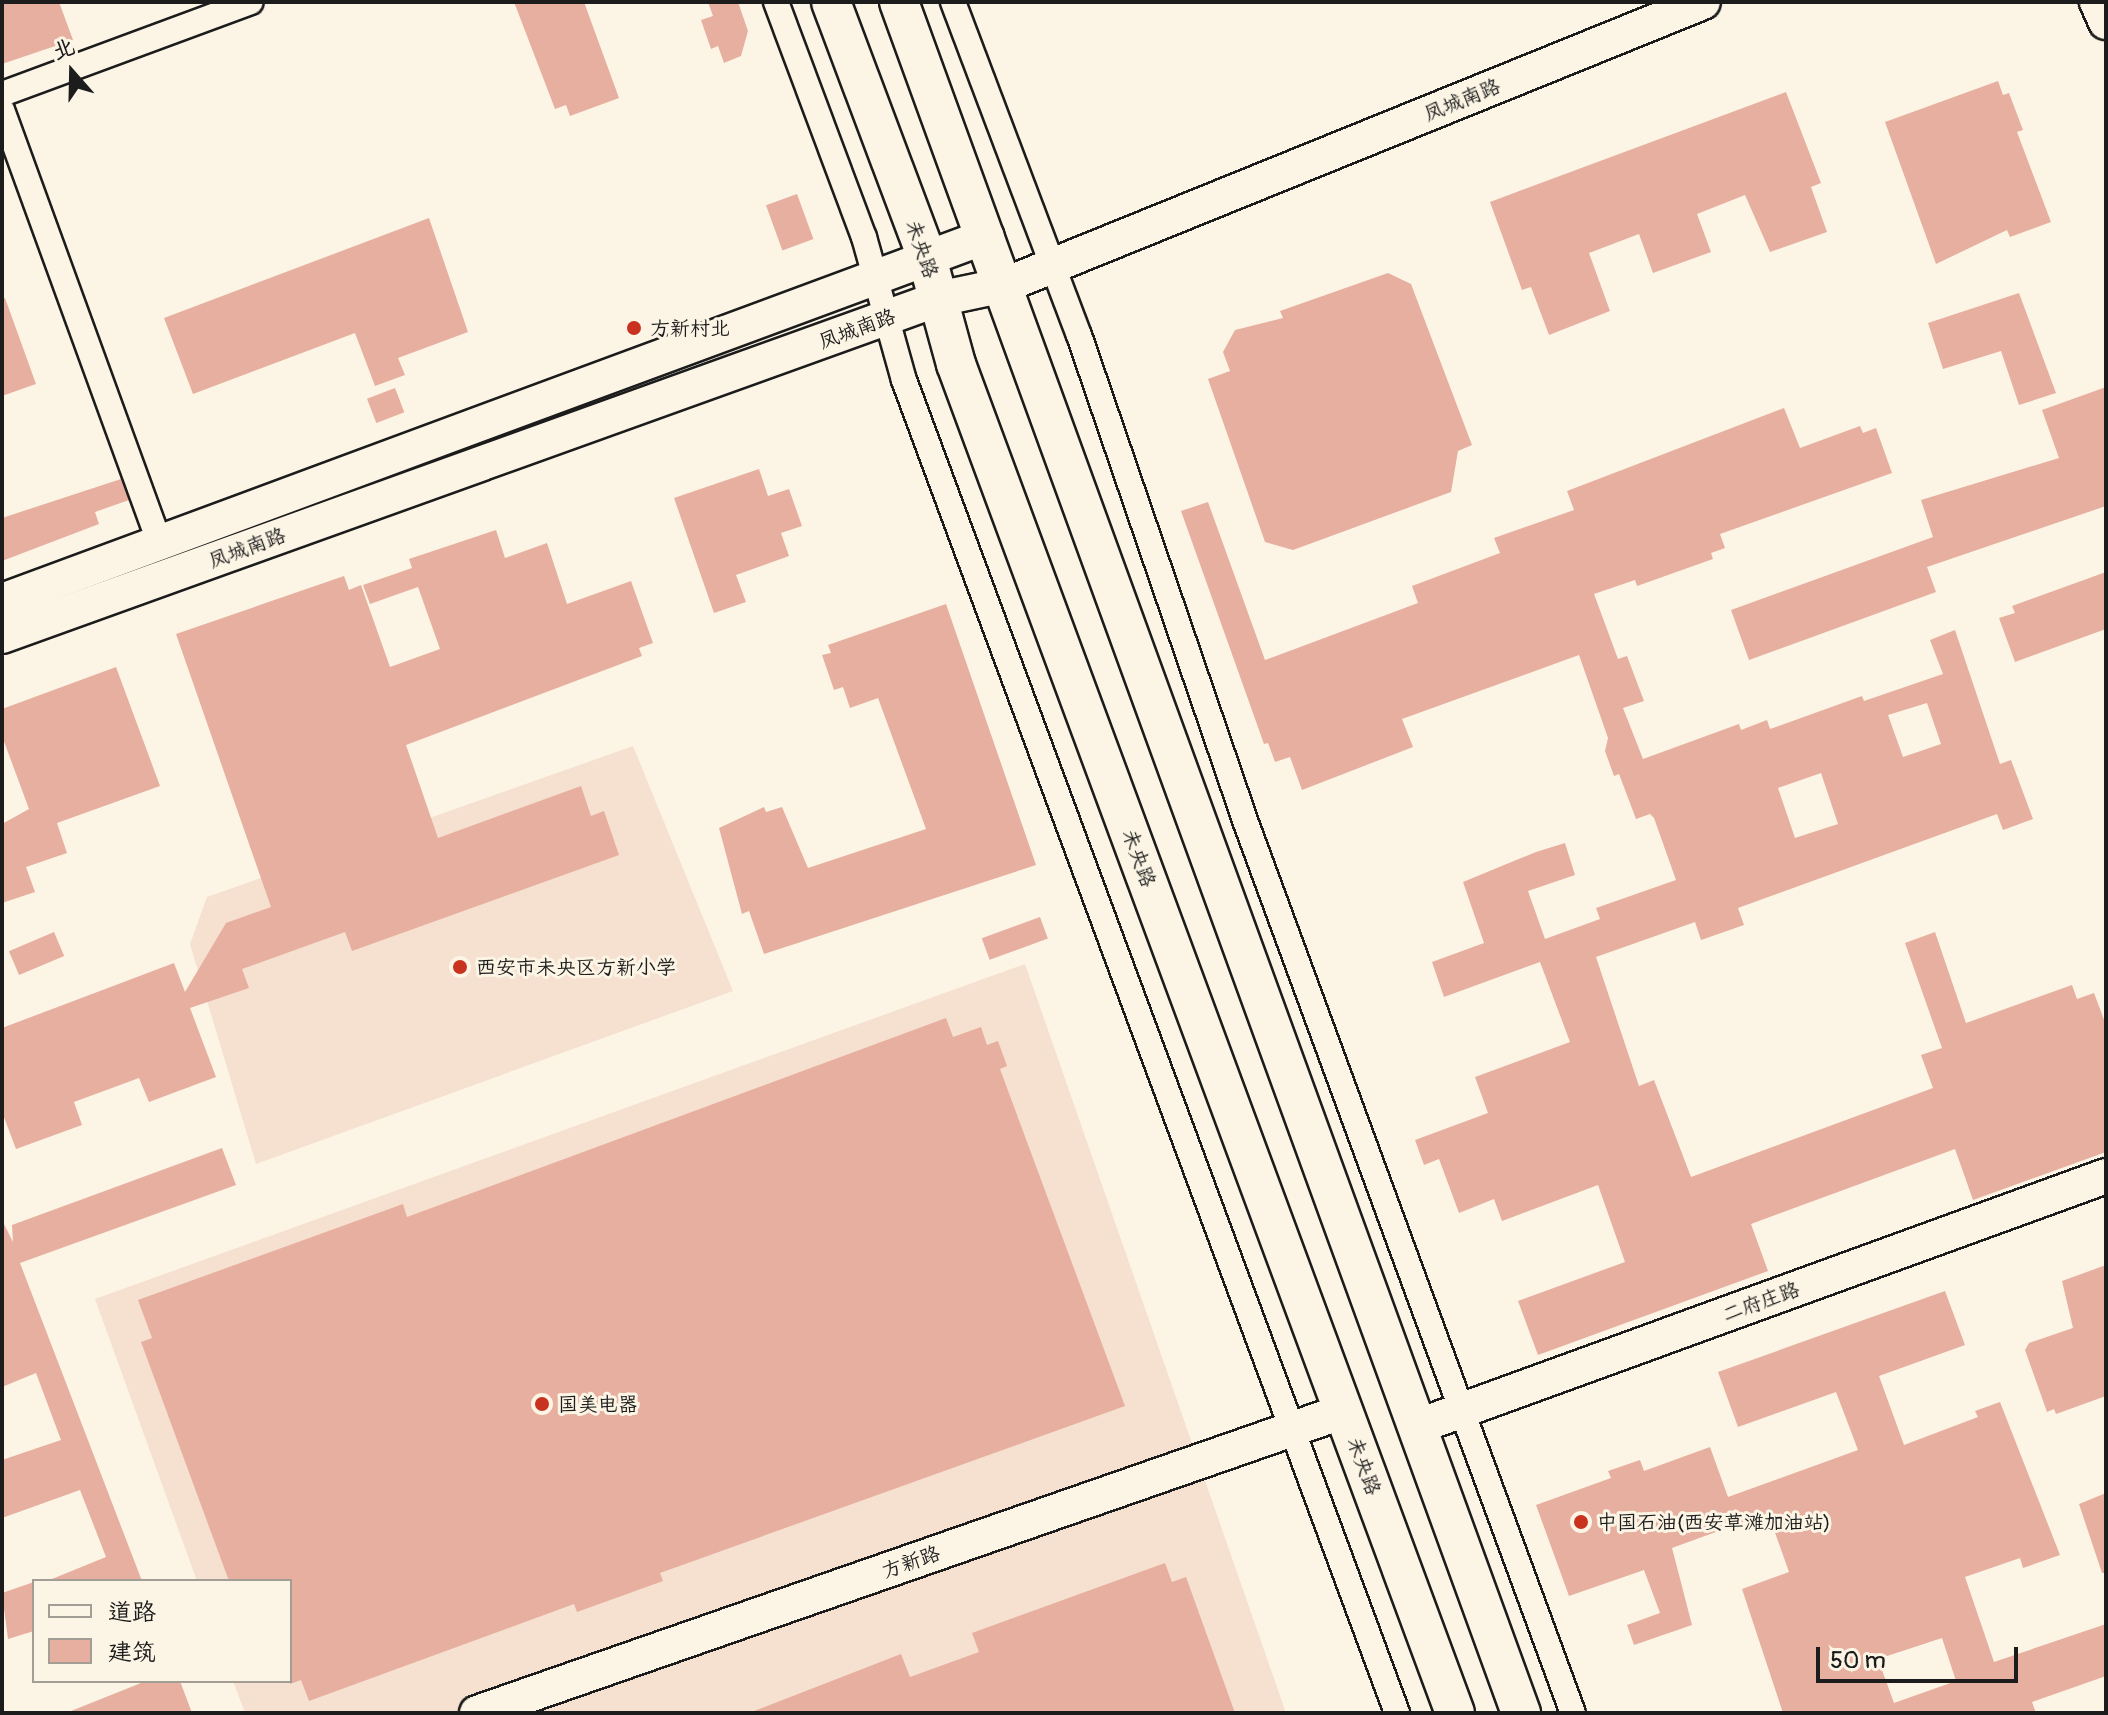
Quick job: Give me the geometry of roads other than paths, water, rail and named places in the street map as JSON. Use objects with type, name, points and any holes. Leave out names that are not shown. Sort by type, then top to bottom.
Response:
[{"type":"main road","name":"未央路","points":[[831,2],[927,258],[956,364],[1455,1713]]},
{"type":"main road","points":[[899,2],[1005,285],[1521,1713]]},
{"type":"street","points":[[2,94],[251,2]]},
{"type":"street","points":[[776,2],[875,278],[904,380],[1397,1713]]},
{"type":"street","points":[[953,2],[1053,266],[1246,823],[1573,1713]]},
{"type":"street","name":"凤城南路","points":[[2,636],[938,299],[1005,285],[1703,2]]},
{"type":"street","points":[[2097,2],[2106,22]]},
{"type":"street","points":[[2,110],[160,543]]},
{"type":"street","name":"凤城南路","points":[[2,601],[987,236]]},
{"type":"street","name":"二府庄路","points":[[1416,1427],[2106,1176]]},
{"type":"street","name":"方新路","points":[[477,1713],[1344,1411]]},
{"type":"place","name":"方新村北","points":[[634,328]]},
{"type":"place","name":"西安市未央区方新小学","points":[[460,967]]},
{"type":"place","name":"国美电器","points":[[542,1404]]},
{"type":"place","name":"中国石油(西安草滩加油站)","points":[[1581,1522]]}]
